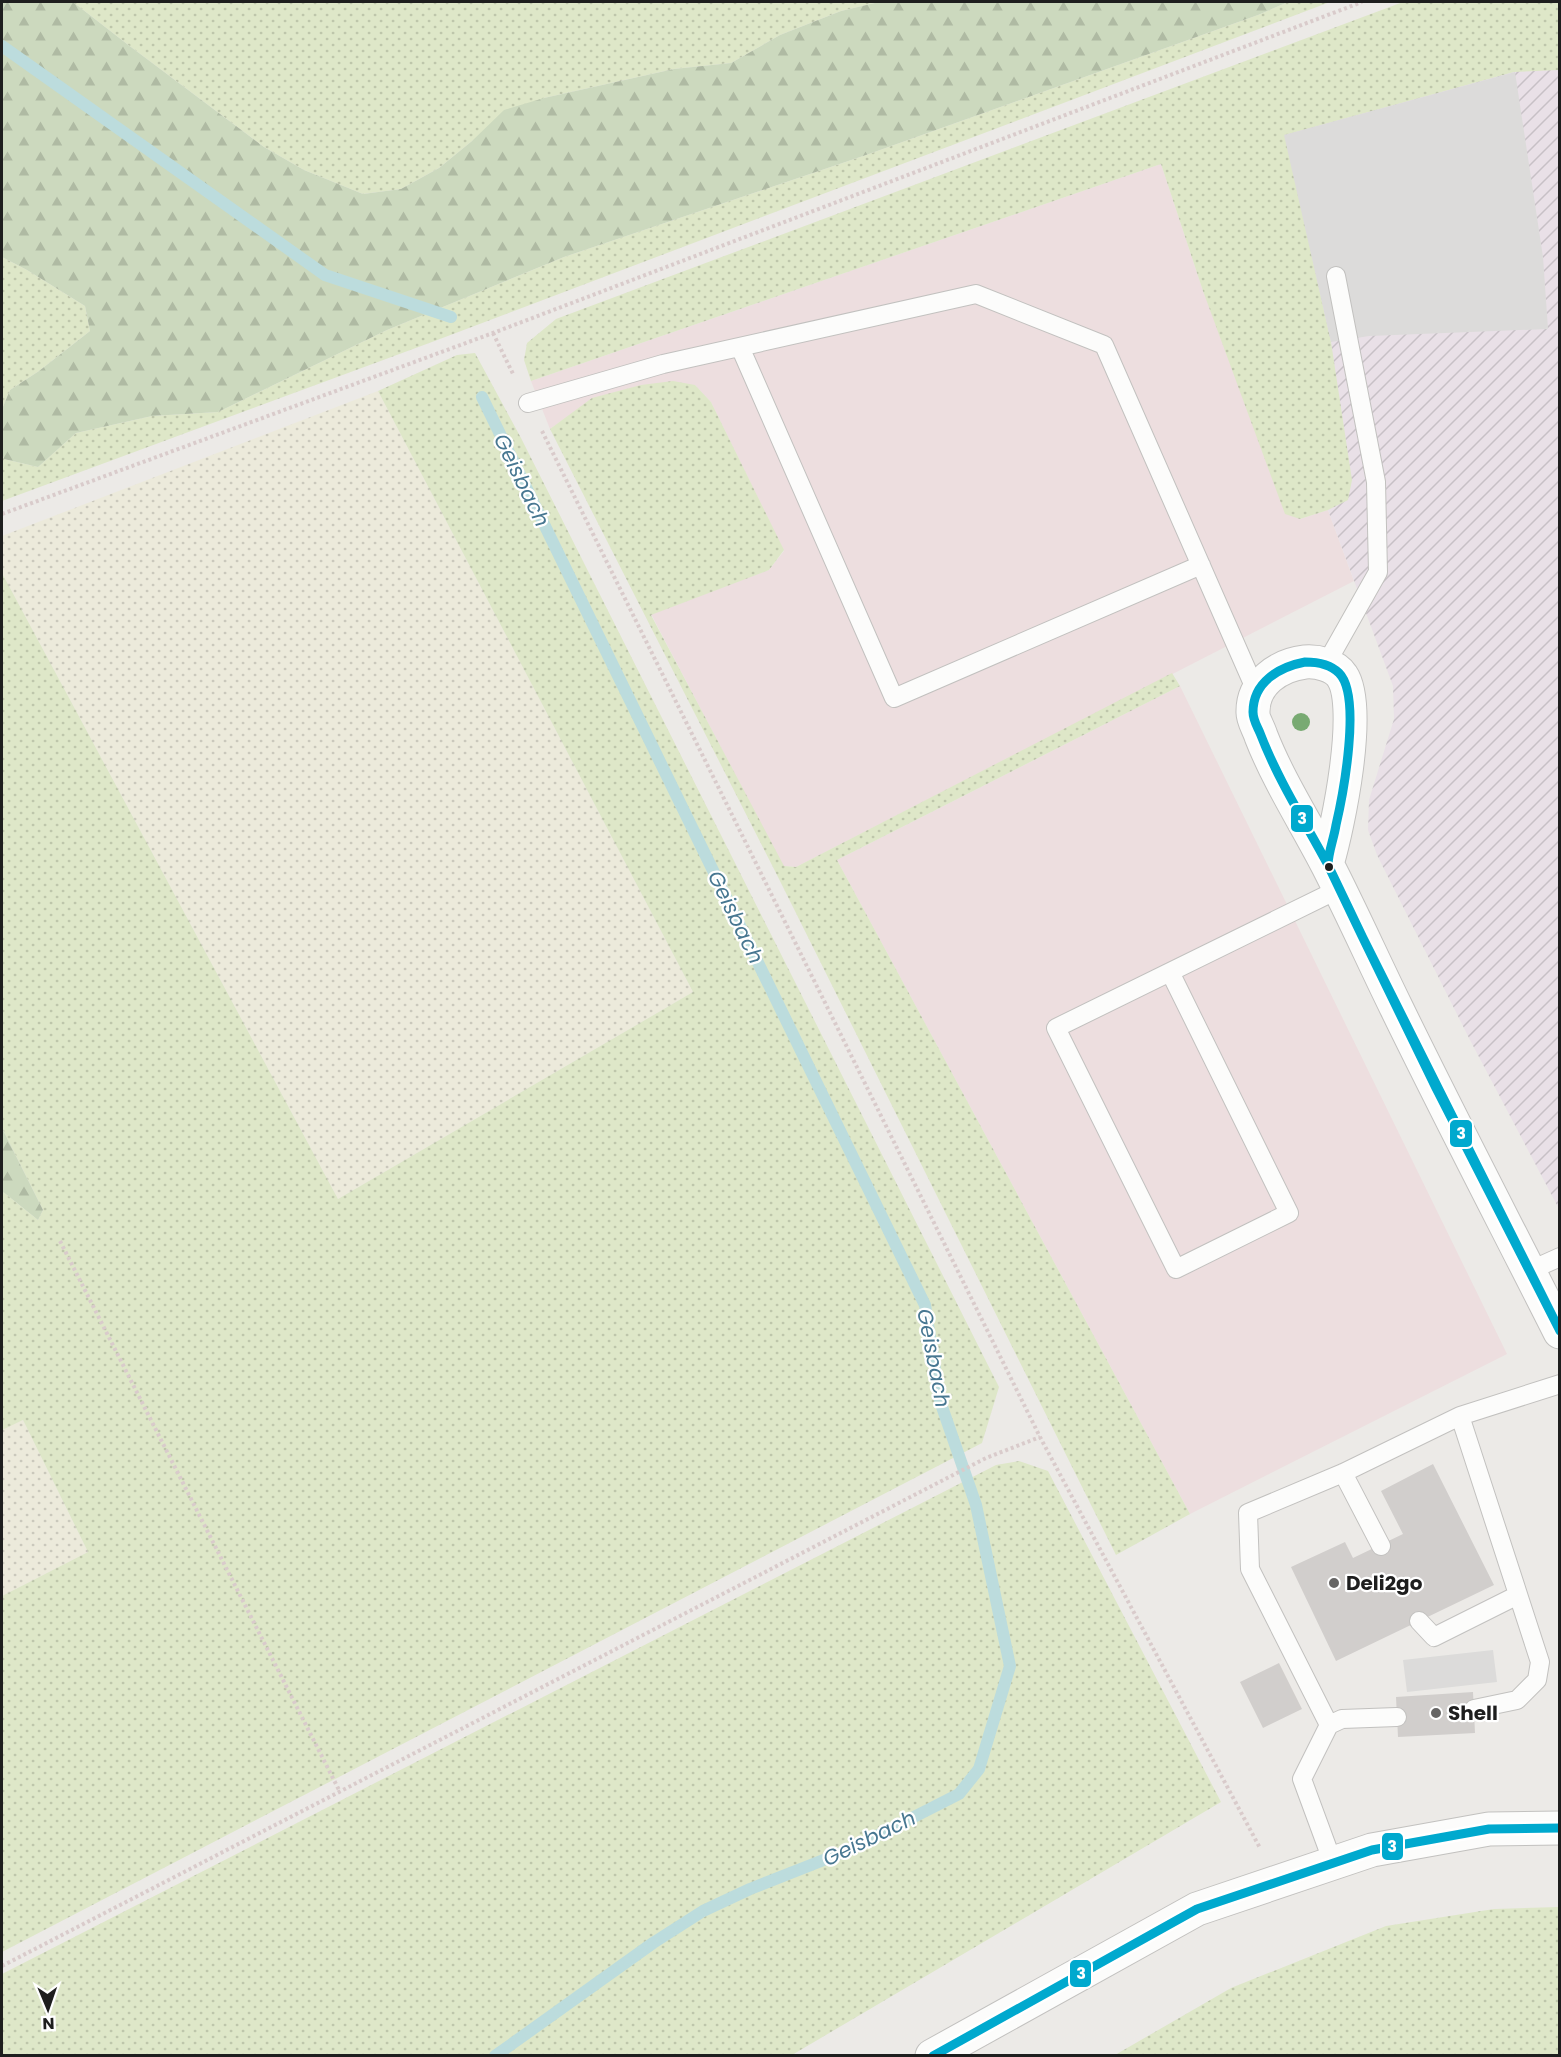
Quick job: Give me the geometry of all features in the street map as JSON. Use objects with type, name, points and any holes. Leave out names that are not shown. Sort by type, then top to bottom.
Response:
[{"type":"street","points":[[1333,877],[1335,836],[1351,732],[1350,702],[1341,675],[1326,664],[1308,661],[1287,666],[1269,675],[1257,693],[1253,713],[1272,764],[1333,877],[1560,1332]]},
{"type":"street","points":[[932,2055],[1197,1909],[1372,1850],[1489,1829],[1560,1828]]},
{"type":"lane","points":[[1326,664],[1378,572],[1376,482],[1336,276]]},
{"type":"lane","points":[[528,404],[663,364],[976,294],[1104,345],[1257,693]]},
{"type":"lane","points":[[740,347],[894,698],[1201,565]]},
{"type":"lane","points":[[1170,972],[1289,1213],[1176,1269],[1056,1028],[1170,972],[1333,877]]},
{"type":"lane","points":[[1529,1271],[1560,1257]]},
{"type":"lane","points":[[1329,1725],[1250,1569],[1248,1513],[1342,1473],[1460,1416],[1560,1384]]},
{"type":"lane","points":[[1460,1416],[1540,1662],[1537,1680],[1517,1700],[1474,1709]]},
{"type":"lane","points":[[1342,1473],[1381,1546]]},
{"type":"lane","points":[[1419,1621],[1434,1636],[1518,1595]]},
{"type":"lane","points":[[1334,1863],[1302,1779],[1329,1725],[1342,1719],[1397,1717]]},
{"type":"path","points":[[2,514],[493,333],[1362,2]]},
{"type":"path","points":[[493,333],[1040,1437],[1278,1880]]},
{"type":"path","points":[[60,1241],[340,1792]]},
{"type":"path","points":[[2,1966],[944,1479],[986,1458],[1040,1437]]},
{"type":"shaded area","points":[[1559,2],[1559,1209],[1470,1040],[1377,855],[1368,830],[1369,800],[1394,719],[1393,686],[1184,121]]},
{"type":"shaded area","points":[[1515,72],[1543,257],[1548,329],[1369,336],[1331,342],[1284,135]]},
{"type":"shaded area","points":[[1161,164],[1203,291],[1300,519],[1328,510],[1354,581],[796,867],[783,866],[651,614],[769,570],[784,551],[711,402],[695,385],[592,399],[550,429],[531,381]]},
{"type":"shaded area","points":[[378,391],[693,992],[338,1199],[2,573],[2,536]]},
{"type":"shaded area","points":[[1180,686],[1507,1354],[1190,1514],[837,860]]},
{"type":"shaded area","points":[[23,1420],[88,1552],[2,1596],[2,1429]]},
{"type":"shaded area","points":[[1493,1650],[1497,1682],[1407,1692],[1403,1660]]},
{"type":"green space","points":[[2,2],[73,2],[264,147],[304,170],[363,194],[401,189],[439,168],[472,141],[504,110],[544,98],[674,69],[731,63],[780,35],[841,11],[879,2],[1288,2],[1258,15],[866,155],[564,257],[387,330],[218,412],[152,416],[76,433],[38,467],[4,459],[2,409],[10,390],[39,371],[90,331],[85,306],[2,257]]},
{"type":"green space","points":[[73,2],[879,2],[841,11],[780,35],[731,63],[674,69],[544,98],[472,141],[439,168],[401,189],[363,194],[304,170],[264,147]]},
{"type":"green space","points":[[1288,2],[1330,2],[432,342],[2,501],[2,453],[4,459],[38,467],[76,433],[152,416],[218,412],[387,330],[564,257],[866,155],[1258,15]]},
{"type":"green space","points":[[1403,2],[1559,2],[1559,70],[1514,72],[1285,135],[1331,342],[1352,480],[1348,500],[1328,510],[1300,519],[1285,514],[1203,291],[1161,164],[531,381],[524,360],[527,343],[556,319]]},
{"type":"green space","points":[[2,257],[85,306],[90,331],[39,371],[10,390],[2,409]]},
{"type":"green space","points":[[475,353],[521,438],[999,1387],[982,1443],[2,1952],[2,1596],[88,1552],[23,1420],[2,1430],[2,1191],[38,1220],[43,1210],[2,1128],[2,573],[338,1199],[693,992],[378,391],[457,355]]},
{"type":"green space","points":[[673,381],[695,385],[711,402],[784,550],[769,570],[651,615],[784,866],[796,867],[1172,673],[1180,686],[837,860],[1190,1514],[1116,1555],[778,877],[550,429],[592,398],[641,385]]},
{"type":"green space","points":[[2,1128],[43,1210],[38,1220],[2,1191]]},
{"type":"green space","points":[[1019,1461],[1048,1471],[1221,1802],[792,2055],[2,2055],[2,1974],[996,1465]]},
{"type":"green space","points":[[1559,1907],[1559,2055],[1115,2055],[1231,1988],[1386,1926],[1494,1909]]},
{"type":"building","points":[[1433,1464],[1494,1585],[1336,1661],[1291,1567],[1345,1542],[1353,1558],[1403,1534],[1381,1491]]},
{"type":"building","points":[[1279,1663],[1302,1709],[1263,1728],[1240,1682]]},
{"type":"building","name":"Shell","points":[[1473,1692],[1475,1733],[1398,1737],[1396,1697]]},
{"type":"waterway","points":[[2,46],[325,275],[451,317]]},
{"type":"waterway","name":"Geisbach","points":[[482,397],[925,1305],[940,1401],[976,1505],[1010,1666],[979,1769],[959,1794],[849,1850],[750,1889],[703,1911],[653,1943],[495,2056]]},
{"type":"transit line","name":"3","points":[[1305,662],[1323,664],[1339,673],[1346,685],[1349,702],[1349,746],[1346,770],[1328,865],[1275,767],[1253,715],[1254,701],[1263,684],[1277,672],[1305,662]]},
{"type":"transit line","name":"3","points":[[1328,865],[1362,936]]},
{"type":"transit line","name":"3","points":[[1328,865],[1362,936]]},
{"type":"transit line","name":"3","points":[[1362,936],[1560,1331]]},
{"type":"transit line","name":"3","points":[[1362,936],[1436,1088],[1560,1331]]},
{"type":"transit line","name":"3","points":[[933,2056],[1197,1909],[1372,1850],[1489,1829],[1560,1828]]},
{"type":"place","name":"Deli2go","points":[[1334,1583]]},
{"type":"place","name":"Shell","points":[[1436,1713]]}]
